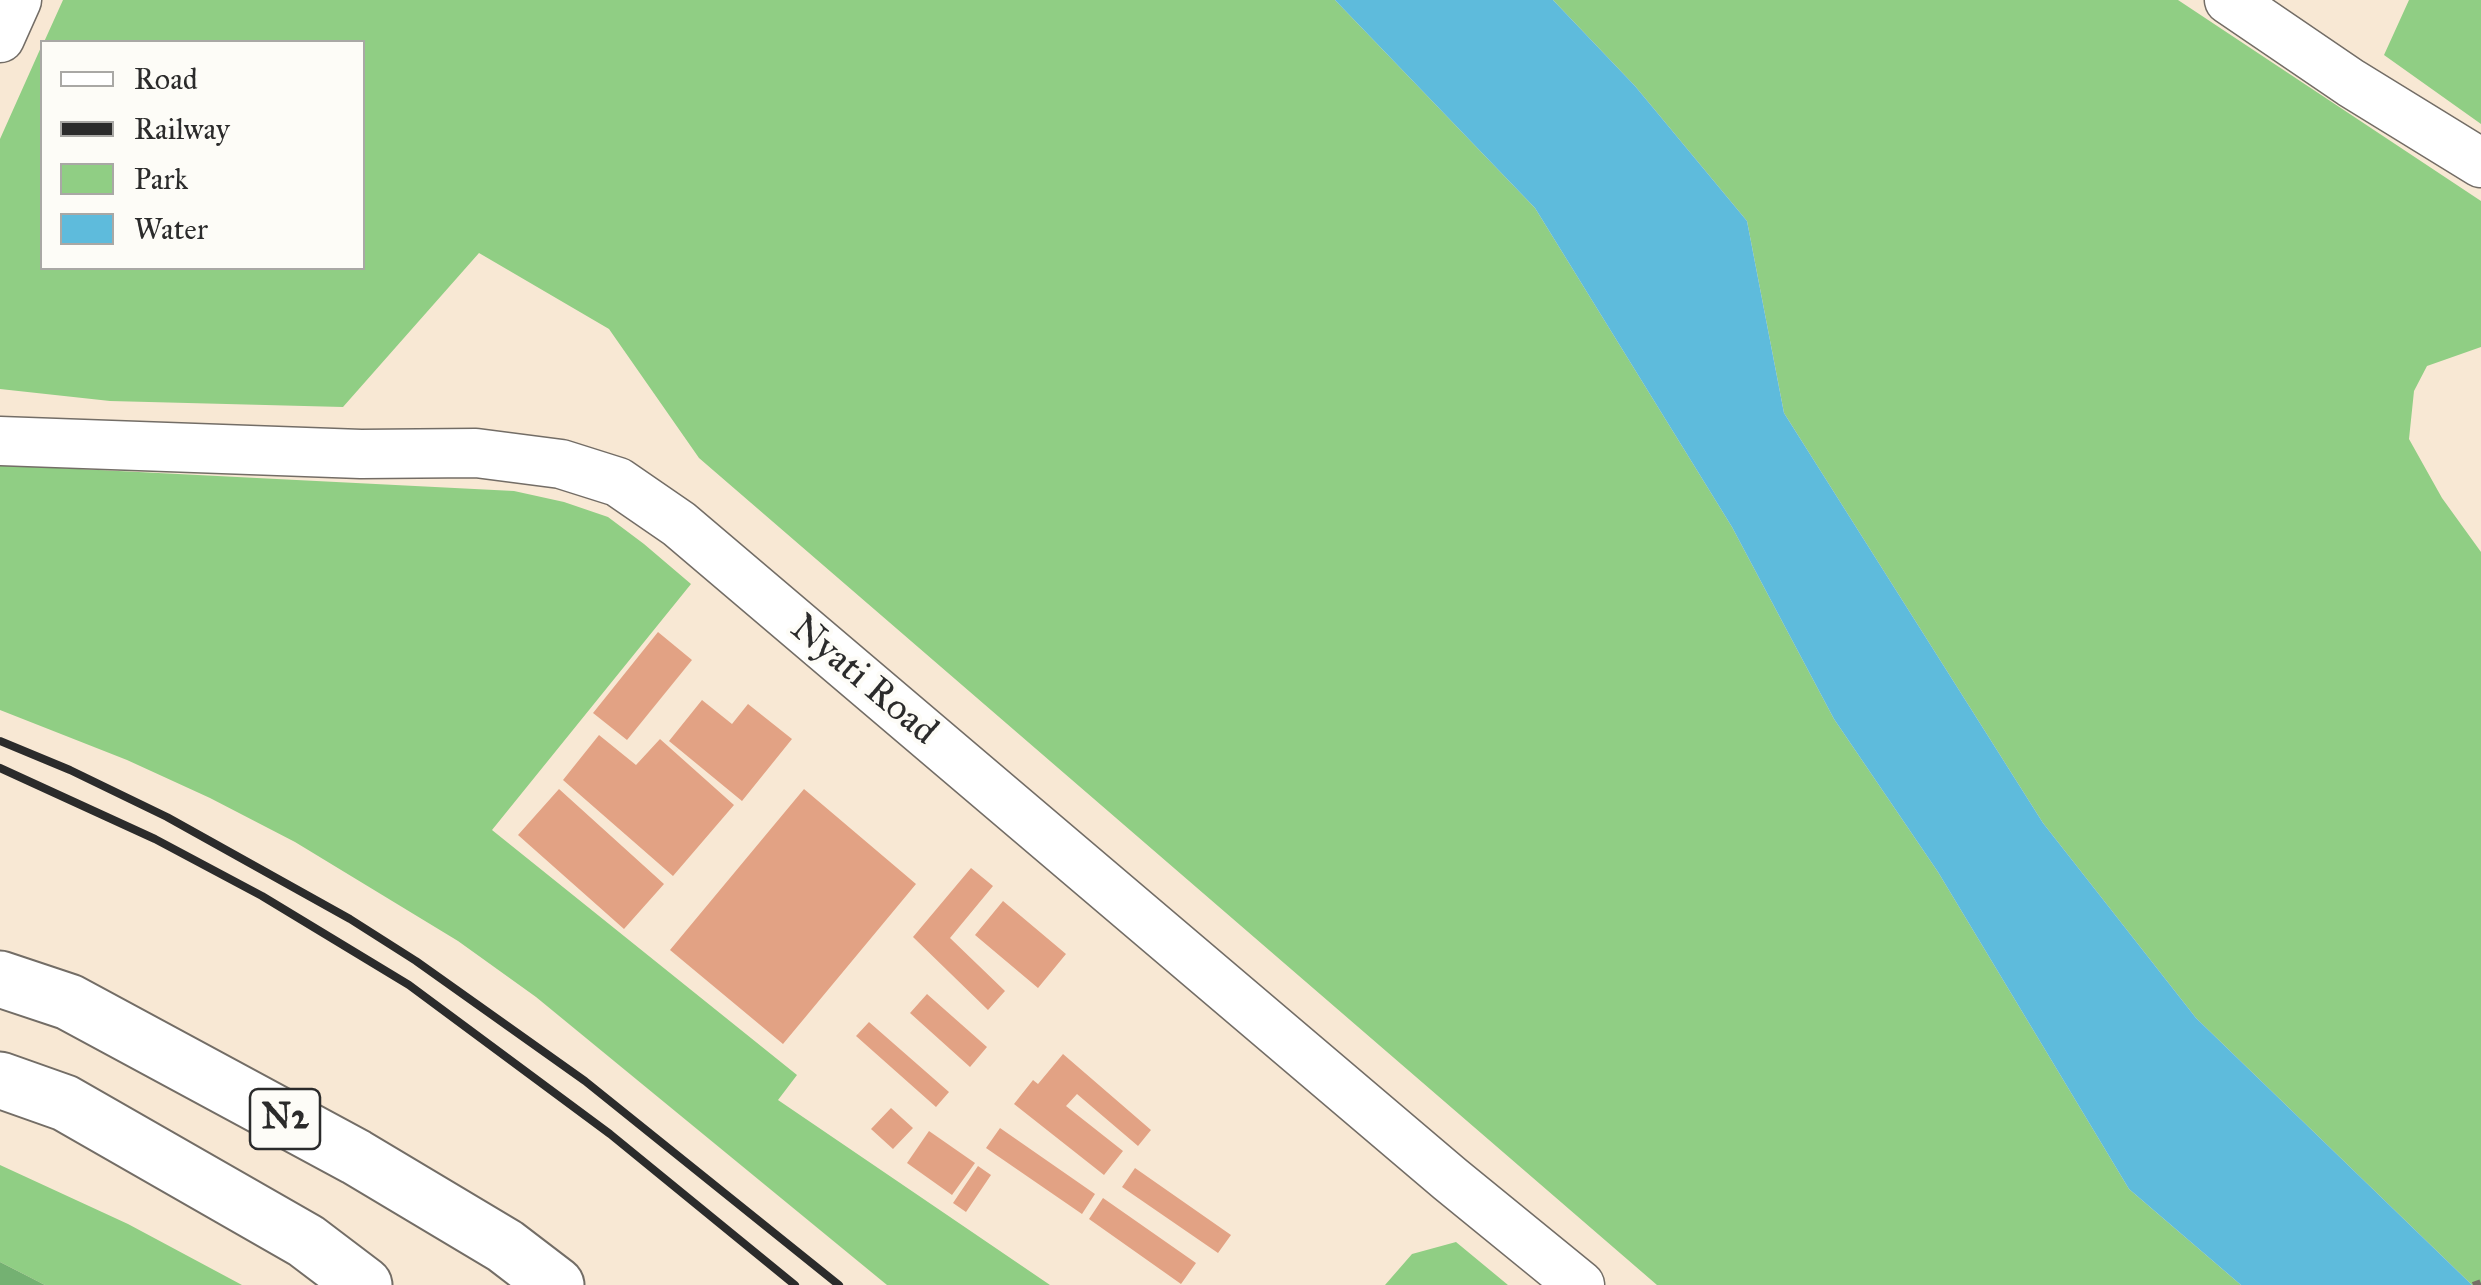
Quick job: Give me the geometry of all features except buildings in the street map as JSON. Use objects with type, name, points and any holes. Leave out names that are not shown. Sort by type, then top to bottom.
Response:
[{"type":"highway","name":"N2","points":[[0,978],[69,1002],[356,1157],[505,1246],[556,1285]]},
{"type":"highway","name":"N2","points":[[0,1080],[65,1103],[306,1241],[364,1285]]},
{"type":"street","points":[[0,38],[16,0]]},
{"type":"street","points":[[2244,5],[2351,83],[2481,163]]},
{"type":"street","name":"Nyati Road","points":[[0,441],[362,454],[476,454],[561,464],[618,482],[679,524],[1420,1154],[1580,1285]]},
{"type":"path","points":[[2474,1285],[2481,1282]]},
{"type":"green space","points":[[63,0],[1335,0],[1535,208],[1732,527],[1834,719],[1938,872],[2129,1189],[2241,1285],[1657,1285],[699,458],[609,329],[479,253],[343,407],[110,401],[0,389],[0,139],[40,49],[40,270],[365,270],[365,40],[45,40]]},
{"type":"green space","points":[[1553,0],[2178,0],[2481,201],[2481,347],[2427,366],[2414,391],[2409,439],[2442,498],[2481,552],[2481,1285],[2472,1285],[2196,1018],[2043,823],[1784,413],[1747,221],[1635,86]]},
{"type":"green space","points":[[2409,0],[2481,0],[2481,124],[2384,55]]},
{"type":"green space","points":[[0,465],[514,491],[608,517],[644,544],[691,584],[492,830],[797,1075],[778,1100],[1050,1285],[887,1285],[536,997],[458,941],[295,842],[210,798],[0,710]]},
{"type":"green space","points":[[0,1165],[128,1224],[242,1285],[45,1285],[0,1262]]},
{"type":"green space","points":[[1456,1242],[1508,1285],[1385,1285],[1412,1254]]},
{"type":"green space","points":[[0,1262],[45,1285],[0,1285]]},
{"type":"water","points":[[1335,0],[1553,0],[1635,86],[1747,221],[1784,413],[2043,823],[2196,1018],[2472,1285],[2241,1285],[2129,1189],[1938,872],[1834,719],[1732,527],[1535,208]]},
{"type":"railway","points":[[0,741],[167,817],[350,919],[416,961],[585,1081],[839,1285]]},
{"type":"railway","points":[[0,768],[155,839],[262,896],[409,985],[610,1134],[795,1285]]}]
